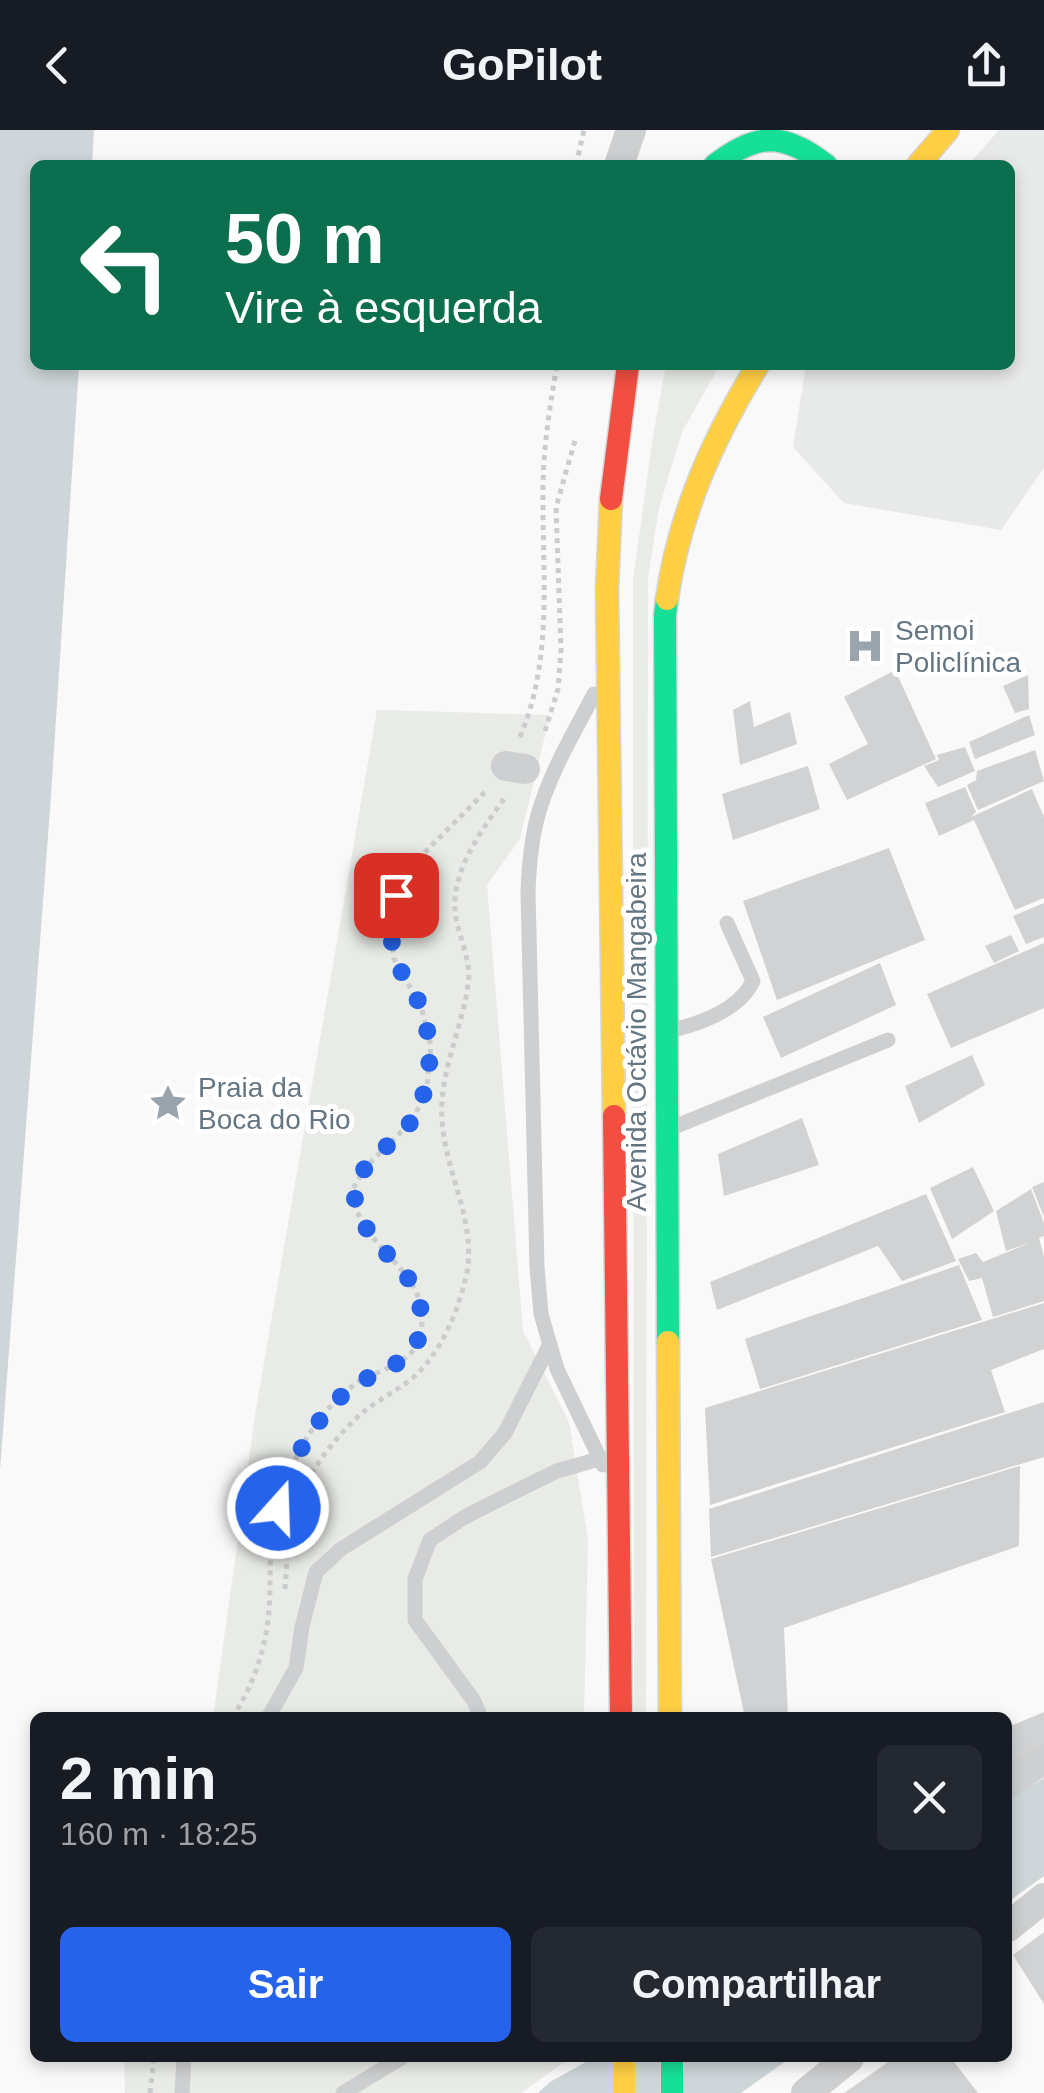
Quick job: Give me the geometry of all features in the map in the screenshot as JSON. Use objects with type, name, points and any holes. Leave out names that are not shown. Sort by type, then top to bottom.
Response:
[{"type":"main road","points":[[922,160],[948,130]]},
{"type":"main road","points":[[701,160],[763,136],[782,135],[820,160]]},
{"type":"main road","name":"Avenida Octávio Mangabeira","points":[[621,1712],[606,608],[612,494],[627,370]]},
{"type":"main road","name":"Avenida Octávio Mangabeira","points":[[670,1712],[665,633],[672,564],[689,504],[711,448],[755,370]]},
{"type":"main road","points":[[624,2062],[624,2093]]},
{"type":"main road","points":[[672,2062],[672,2093]]},
{"type":"street","points":[[622,160],[632,130]]},
{"type":"street","points":[[608,370],[612,494]]},
{"type":"street","points":[[1012,1780],[1044,1759]]},
{"type":"street","points":[[1012,1924],[1044,1898]]},
{"type":"street","points":[[806,2093],[844,2062]]},
{"type":"lane","points":[[609,664],[553,773],[530,852],[528,892],[536,1267],[541,1314],[556,1369],[619,1500]]},
{"type":"lane","points":[[666,1031],[703,1023],[747,994],[753,981],[727,923]]},
{"type":"lane","points":[[667,1130],[888,1040]]},
{"type":"lane","points":[[271,1712],[296,1668],[316,1572],[340,1549],[480,1462],[504,1433],[550,1344]]},
{"type":"lane","points":[[479,1712],[415,1620],[415,1579],[430,1540],[463,1518],[558,1471],[600,1459]]},
{"type":"lane","points":[[182,2093],[184,2062]]},
{"type":"lane","points":[[343,2093],[394,2062]]},
{"type":"path","points":[[577,160],[584,130]]},
{"type":"path","points":[[285,1599],[296,1505],[316,1467],[366,1410],[426,1365],[444,1338],[466,1281],[470,1248],[442,1119],[444,1082],[470,978],[456,916],[456,882],[516,767],[532,708],[546,596],[542,500],[545,430],[556,370]]},
{"type":"path","points":[[236,1712],[261,1654],[268,1614],[272,1533],[284,1484],[304,1443],[343,1395],[408,1356],[420,1338],[417,1290],[370,1234],[356,1210],[353,1189],[365,1168],[414,1119],[427,1085],[431,1046],[421,1006],[394,959],[390,926],[396,895],[416,861],[516,767],[546,730],[558,689],[561,650],[556,508],[580,424]]},
{"type":"path","points":[[150,2093],[154,2062]]},
{"type":"shaded area","points":[[0,130],[94,130],[92,160],[30,160],[30,370],[79,370],[0,1470]]},
{"type":"shaded area","points":[[999,130],[1044,130],[1044,468],[1001,530],[844,503],[793,447],[805,370],[1015,370],[1015,160],[972,160]]},
{"type":"shaded area","points":[[665,370],[717,370],[682,432],[659,508],[648,578],[646,1712],[634,1712],[633,580]]},
{"type":"shaded area","points":[[377,710],[550,715],[520,839],[487,885],[523,1331],[569,1422],[588,1539],[584,1712],[214,1712],[256,1409]]},
{"type":"shaded area","points":[[1044,1778],[1044,1876],[1012,1899],[1012,1797]]},
{"type":"shaded area","points":[[124,2062],[564,2062],[521,2093],[125,2093]]},
{"type":"shaded area","points":[[586,2062],[784,2062],[741,2093],[538,2093]]},
{"type":"building","points":[[895,670],[936,759],[847,800],[829,764],[868,744],[844,697]]},
{"type":"building","points":[[1028,675],[1029,709],[1015,713],[1003,686]]},
{"type":"building","points":[[750,701],[754,727],[790,712],[797,744],[740,765],[733,710]]},
{"type":"building","points":[[1029,715],[1035,735],[975,759],[969,742]]},
{"type":"building","points":[[965,747],[975,771],[938,787],[924,766],[939,760],[937,755]]},
{"type":"building","points":[[1035,750],[1044,781],[978,810],[967,785],[976,780],[977,771]]},
{"type":"building","points":[[808,766],[820,809],[733,840],[722,794]]},
{"type":"building","points":[[965,787],[976,812],[971,817],[1032,789],[1044,817],[1044,898],[1015,910],[974,820],[939,836],[925,803]]},
{"type":"building","points":[[889,848],[925,940],[777,1000],[743,901]]},
{"type":"building","points":[[1044,903],[1044,937],[1026,944],[1013,916]]},
{"type":"building","points":[[1011,935],[1019,951],[994,963],[985,946]]},
{"type":"building","points":[[1044,943],[1044,1008],[951,1048],[927,994]]},
{"type":"building","points":[[880,963],[896,1005],[781,1058],[763,1017]]},
{"type":"building","points":[[972,1055],[985,1085],[919,1123],[905,1086]]},
{"type":"building","points":[[802,1118],[819,1165],[724,1196],[718,1154]]},
{"type":"building","points":[[973,1167],[994,1211],[952,1239],[930,1188]]},
{"type":"building","points":[[1044,1182],[1044,1217],[1032,1187]]},
{"type":"building","points":[[1031,1189],[1044,1223],[1044,1236],[1039,1238],[1044,1257],[1044,1301],[993,1317],[982,1278],[969,1281],[958,1259],[976,1253],[983,1262],[1032,1242],[1006,1251],[996,1211]]},
{"type":"building","points":[[926,1194],[956,1261],[902,1281],[878,1246],[717,1310],[710,1282]]},
{"type":"building","points":[[959,1265],[982,1320],[760,1389],[745,1339]]},
{"type":"building","points":[[1044,1303],[1044,1349],[991,1370],[1005,1412],[710,1505],[705,1408]]},
{"type":"building","points":[[1044,1402],[1044,1457],[711,1557],[709,1509]]},
{"type":"building","points":[[1020,1466],[1019,1546],[784,1628],[788,1712],[744,1712],[711,1559]]},
{"type":"building","points":[[1044,1712],[1044,1749],[1012,1771],[1012,1725]]},
{"type":"building","points":[[1044,1932],[1044,2004],[1013,1955]]},
{"type":"building","points":[[888,2062],[954,2062],[978,2093],[844,2093]]},
{"type":"traffic: fast","points":[[722,160],[744,146],[771,140],[797,146],[819,160]]},
{"type":"traffic: fast","points":[[667,599],[668,1342]]},
{"type":"traffic: fast","points":[[672,2062],[672,2093]]},
{"type":"traffic: slow","points":[[922,160],[948,130]]},
{"type":"traffic: slow","points":[[667,599],[680,537],[700,478],[726,420],[755,370]]},
{"type":"traffic: slow","points":[[611,499],[607,589],[614,1116]]},
{"type":"traffic: slow","points":[[668,1342],[670,1712]]},
{"type":"traffic: slow","points":[[624,2062],[624,2093]]},
{"type":"traffic: jam","points":[[611,499],[627,370]]},
{"type":"traffic: jam","points":[[614,1116],[621,1712]]},
{"type":"place","name":"Semoi Policlínica","points":[[865,646]]},
{"type":"place","name":"Praia da Boca do Rio","points":[[168,1103]]},
{"type":"route","points":[[278,1508],[284,1484],[304,1443],[330,1407],[356,1384],[408,1356],[420,1338],[417,1290],[370,1234],[356,1210],[353,1189],[365,1168],[414,1119],[427,1085],[431,1046],[421,1006],[394,959],[390,926],[396,895]]}]
